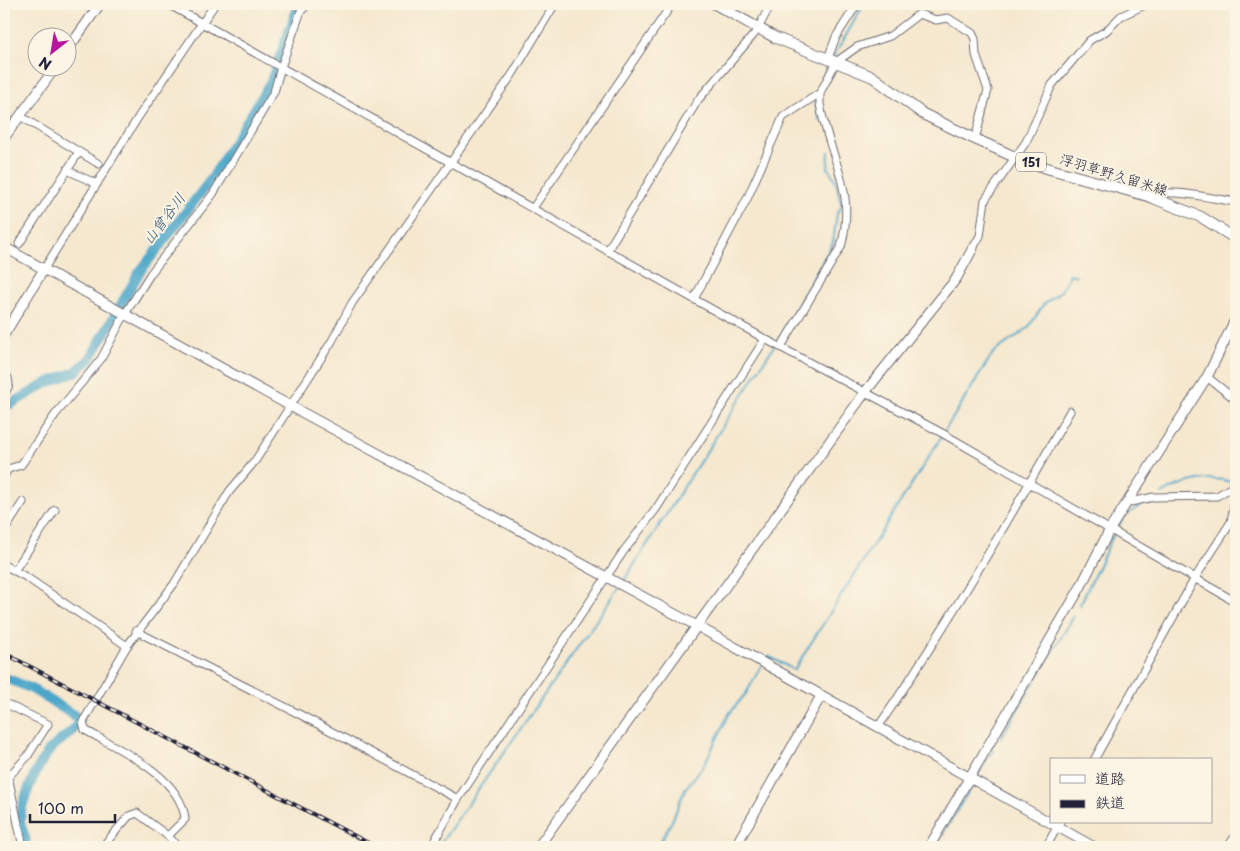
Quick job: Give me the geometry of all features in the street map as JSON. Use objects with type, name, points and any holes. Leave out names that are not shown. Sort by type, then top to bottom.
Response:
[{"type":"main road","name":"浮羽草野久留米線","points":[[715,4],[757,29],[873,77],[918,111],[1017,158],[1148,196],[1202,217],[1236,239]]},
{"type":"street","points":[[78,35],[100,4]]},
{"type":"street","points":[[168,4],[533,208],[606,251],[943,434],[1236,602]]},
{"type":"street","points":[[4,335],[139,116],[214,4]]},
{"type":"street","points":[[4,476],[8,469],[21,465],[55,415],[101,360],[120,311],[213,194],[274,92],[278,65],[301,11],[308,4]]},
{"type":"street","points":[[168,836],[185,819],[171,787],[157,772],[85,730],[83,722],[136,631],[174,584],[229,492],[255,460],[332,341],[352,303],[526,53],[555,4]]},
{"type":"street","points":[[533,208],[672,4]]},
{"type":"street","points":[[606,251],[698,100],[757,29],[771,4]]},
{"type":"street","points":[[781,347],[841,248],[845,230],[846,192],[822,114],[820,93],[836,37],[857,4]]},
{"type":"street","points":[[538,847],[866,391],[956,279],[980,236],[985,200],[1017,158],[1052,85],[1090,40],[1106,31],[1121,16],[1147,4]]},
{"type":"street","points":[[831,59],[857,47],[890,36],[919,14],[936,20],[948,18],[972,34],[975,39],[976,55],[988,90],[975,139]]},
{"type":"street","points":[[4,138],[48,78]]},
{"type":"street","points":[[694,299],[747,199],[783,117],[820,93]]},
{"type":"street","points":[[20,116],[99,164]]},
{"type":"street","points":[[19,244],[79,152]]},
{"type":"street","points":[[67,170],[97,184]]},
{"type":"street","points":[[1148,196],[1155,193],[1175,194],[1236,202]]},
{"type":"street","points":[[4,248],[289,405],[608,577],[969,779],[1050,820]]},
{"type":"street","points":[[929,847],[1114,531],[1126,503],[1207,377],[1236,318]]},
{"type":"street","points":[[431,847],[458,799],[638,531],[656,510],[765,339]]},
{"type":"street","points":[[4,374],[8,378],[10,385],[4,394]]},
{"type":"street","points":[[1207,377],[1236,400]]},
{"type":"street","points":[[878,727],[916,671],[1030,483],[1070,411]]},
{"type":"street","points":[[1095,758],[1195,578],[1231,522],[1236,493],[1234,482],[1217,496],[1154,497],[1126,503]]},
{"type":"street","points":[[4,531],[23,502]]},
{"type":"street","points":[[14,571],[55,510]]},
{"type":"street","points":[[4,565],[127,646]]},
{"type":"street","points":[[136,631],[297,713],[458,799]]},
{"type":"street","points":[[735,847],[821,696]]},
{"type":"street","points":[[4,703],[48,724],[26,757],[5,774],[22,846]]},
{"type":"street","points":[[102,847],[132,814],[142,815],[168,836],[178,847]]},
{"type":"street","points":[[1046,847],[1059,825],[1094,847]]},
{"type":"street","points":[[1228,847],[1236,835]]},
{"type":"waterway","name":"山曾谷川","points":[[4,408],[47,383],[75,372],[90,359],[139,273],[212,178],[257,105],[271,81],[299,4]]},
{"type":"waterway","points":[[833,58],[864,4]]},
{"type":"waterway","points":[[818,90],[829,64]]},
{"type":"waterway","points":[[815,99],[820,121]]},
{"type":"waterway","points":[[777,342],[833,243],[837,213],[842,206],[835,179],[828,168],[829,152]]},
{"type":"waterway","points":[[944,432],[993,353],[1028,328],[1044,304],[1061,291],[1070,274],[1076,276]]},
{"type":"waterway","points":[[623,582],[774,346]]},
{"type":"waterway","points":[[766,659],[768,656],[794,670],[942,436]]},
{"type":"waterway","points":[[1162,494],[1178,486],[1205,479],[1232,482]]},
{"type":"waterway","points":[[1116,530],[1125,515],[1149,501]]},
{"type":"waterway","points":[[1080,605],[1114,534]]},
{"type":"waterway","points":[[438,847],[619,588]]},
{"type":"waterway","points":[[1000,739],[1074,616]]},
{"type":"waterway","points":[[657,847],[672,821],[685,789],[704,765],[729,714],[747,692],[761,666]]},
{"type":"waterway","name":"山曾谷川","points":[[4,677],[32,689],[80,719],[74,729],[49,751],[30,785],[20,821],[26,840],[26,847]]},
{"type":"waterway","points":[[80,719],[90,702]]},
{"type":"waterway","points":[[977,776],[993,750]]},
{"type":"waterway","points":[[935,847],[973,784]]},
{"type":"railway","points":[[4,653],[376,847]]}]
